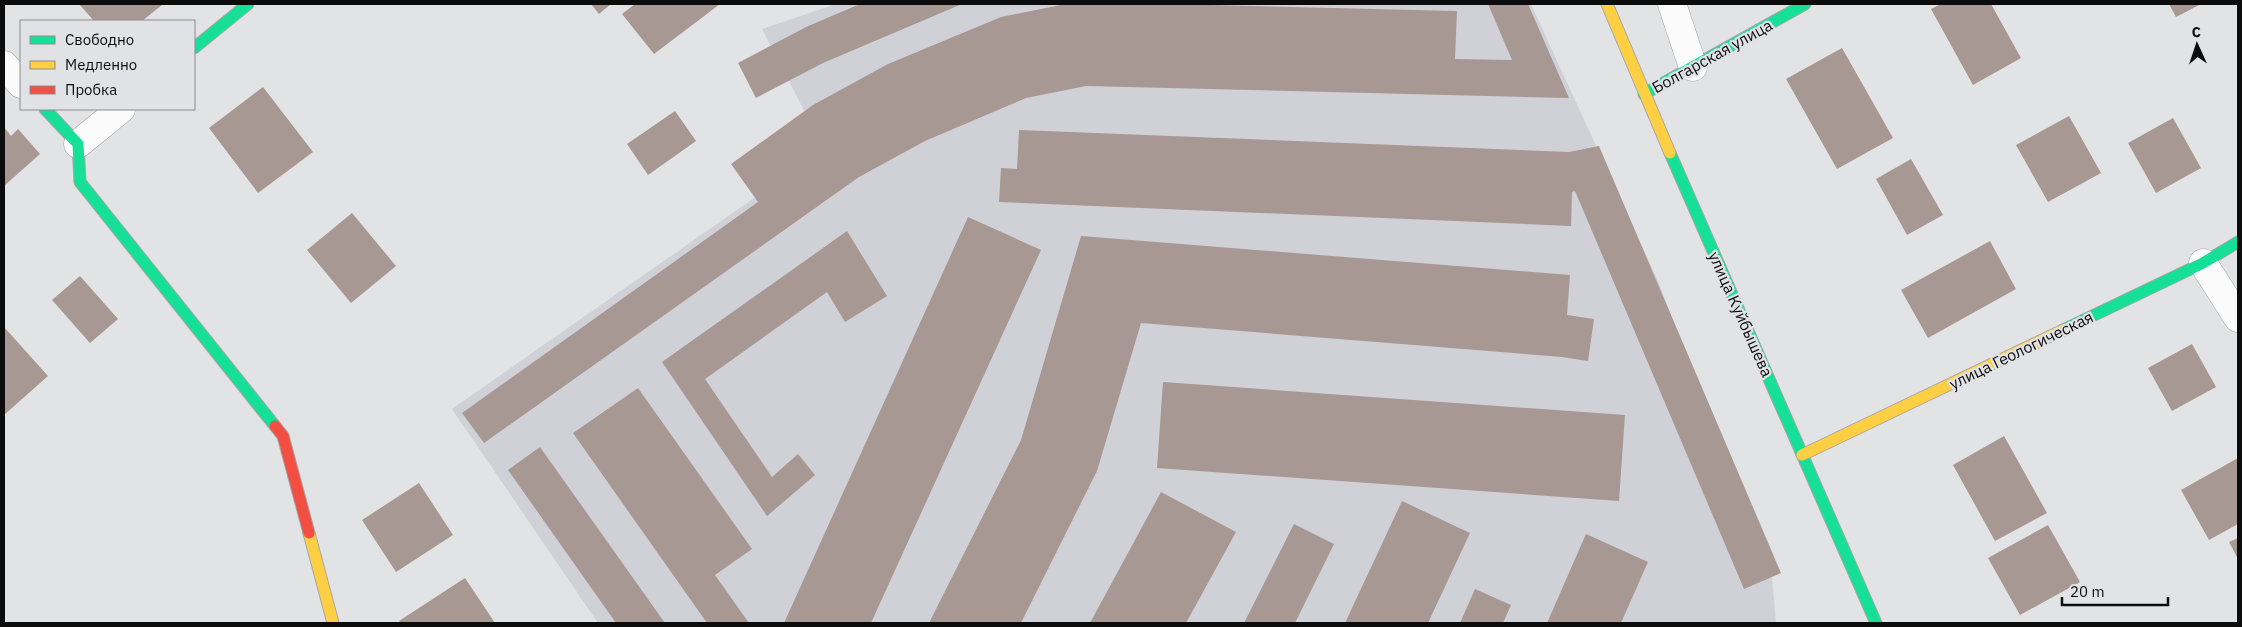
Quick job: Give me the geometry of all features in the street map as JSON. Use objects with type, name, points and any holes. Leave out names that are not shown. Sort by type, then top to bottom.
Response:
[{"type":"street","points":[[195,47],[248,4]]},
{"type":"street","name":"улица Куйбышева","points":[[1607,4],[1644,94],[1876,623]]},
{"type":"street","points":[[1672,4],[1693,67]]},
{"type":"street","name":"Болгарская улица","points":[[1644,94],[1805,4]]},
{"type":"street","points":[[4,65],[20,83]]},
{"type":"street","points":[[46,110],[78,144],[80,182],[283,436],[333,623]]},
{"type":"street","points":[[78,144],[120,110]]},
{"type":"street","name":"улица Геологическая","points":[[1802,455],[2203,263],[2238,242]]},
{"type":"street","points":[[2203,263],[2238,318]]},
{"type":"shaded area","points":[[836,4],[1531,4],[1658,281],[1772,579],[1776,623],[598,623],[452,409],[824,149],[762,29]]},
{"type":"building","points":[[79,4],[162,5],[143,20],[93,20]]},
{"type":"building","points":[[591,4],[611,4],[599,14]]},
{"type":"building","points":[[635,4],[720,4],[654,54],[622,14]]},
{"type":"building","points":[[860,4],[962,4],[823,63],[756,98],[738,63],[806,27]]},
{"type":"building","points":[[1066,4],[1171,4],[1457,11],[1455,59],[1512,60],[1488,4],[1528,4],[1569,98],[1086,86],[1026,98],[925,141],[859,177],[484,443],[462,413],[758,202],[731,164],[813,105],[888,64],[1001,17]]},
{"type":"building","points":[[1941,4],[1991,4],[2021,58],[1973,85],[1931,9]]},
{"type":"building","points":[[2169,4],[2201,4],[2176,17]]},
{"type":"building","points":[[1842,48],[1893,138],[1837,169],[1786,79]]},
{"type":"building","points":[[263,87],[313,152],[258,193],[209,128]]},
{"type":"building","points":[[675,111],[696,141],[648,175],[627,144]]},
{"type":"building","points":[[2069,116],[2101,173],[2048,202],[2016,145]]},
{"type":"building","points":[[2173,118],[2201,168],[2156,193],[2128,143]]},
{"type":"building","points":[[4,127],[11,136],[18,129],[40,154],[4,186]]},
{"type":"building","points":[[1019,130],[1569,152],[1599,146],[1781,573],[1744,589],[1575,191],[1572,192],[1571,226],[999,202],[1001,168],[1017,169]]},
{"type":"building","points":[[1911,159],[1943,215],[1907,235],[1876,179]]},
{"type":"building","points":[[352,213],[396,266],[351,303],[307,250]]},
{"type":"building","points":[[968,217],[1041,250],[871,623],[784,623]]},
{"type":"building","points":[[847,231],[887,296],[845,322],[827,292],[705,379],[772,477],[798,454],[815,475],[767,516],[662,362]]},
{"type":"building","points":[[1081,236],[1570,275],[1567,315],[1594,319],[1588,361],[1562,357],[1141,323],[1097,471],[1021,623],[929,623],[1021,440]]},
{"type":"building","points":[[1990,241],[2016,289],[1928,338],[1901,290]]},
{"type":"building","points":[[80,276],[118,319],[90,343],[52,300]]},
{"type":"building","points":[[4,327],[48,376],[4,415]]},
{"type":"building","points":[[2192,344],[2216,387],[2172,411],[2148,368]]},
{"type":"building","points":[[1163,382],[1625,415],[1619,501],[1157,468]]},
{"type":"building","points":[[638,388],[752,549],[715,575],[749,623],[707,623],[573,433]]},
{"type":"building","points":[[2004,436],[2047,513],[1995,541],[1953,465]]},
{"type":"building","points":[[540,447],[665,623],[616,623],[508,470]]},
{"type":"building","points":[[2238,458],[2238,524],[2209,540],[2181,490]]},
{"type":"building","points":[[419,483],[453,535],[396,572],[362,520]]},
{"type":"building","points":[[1161,492],[1236,532],[1186,623],[1090,623]]},
{"type":"building","points":[[1402,501],[1470,533],[1428,623],[1345,623]]},
{"type":"building","points":[[1294,524],[1334,544],[1295,623],[1244,623]]},
{"type":"building","points":[[2048,525],[2080,582],[2020,615],[1988,558]]},
{"type":"building","points":[[1586,534],[1648,562],[1621,623],[1547,623]]},
{"type":"building","points":[[2238,538],[2238,559],[2229,542]]},
{"type":"building","points":[[465,578],[495,623],[401,623],[399,621]]},
{"type":"building","points":[[1475,589],[1511,605],[1503,623],[1460,623]]},
{"type":"traffic: fast","points":[[195,47],[248,4]]},
{"type":"traffic: fast","points":[[1644,94],[1805,4]]},
{"type":"traffic: fast","points":[[46,110],[78,144],[80,182],[275,426]]},
{"type":"traffic: fast","points":[[1670,153],[1876,623]]},
{"type":"traffic: fast","points":[[2063,330],[2203,263],[2238,242]]},
{"type":"traffic: slow","points":[[1607,4],[1670,153]]},
{"type":"traffic: slow","points":[[1802,455],[2063,330]]},
{"type":"traffic: slow","points":[[309,533],[333,623]]},
{"type":"traffic: jam","points":[[275,426],[283,436],[309,533]]}]
